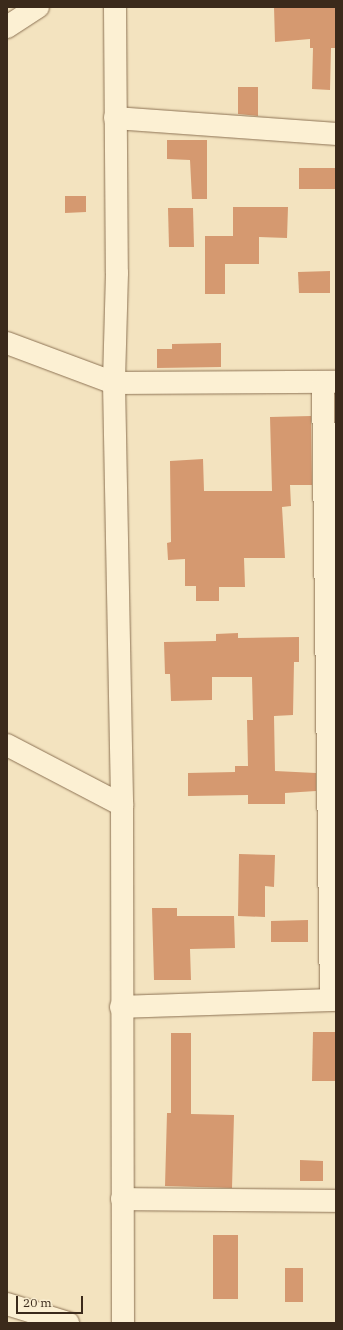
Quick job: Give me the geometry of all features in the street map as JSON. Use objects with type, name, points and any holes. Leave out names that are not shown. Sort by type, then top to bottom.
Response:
[{"type":"street","points":[[7,27],[38,7]]},
{"type":"street","points":[[115,7],[117,273],[114,383],[122,805],[121,1007],[123,1323]]},
{"type":"street","points":[[115,118],[336,134]]},
{"type":"street","points":[[7,344],[114,383],[330,383],[334,1000],[121,1007]]},
{"type":"street","points":[[9,751],[122,805]]},
{"type":"street","points":[[122,1199],[336,1201]]},
{"type":"street","points":[[7,1304],[68,1323]]},
{"type":"building","points":[[274,7],[335,7],[336,48],[331,48],[330,90],[312,89],[313,48],[310,48],[310,39],[275,42]]},
{"type":"building","points":[[238,87],[258,87],[258,116],[238,114]]},
{"type":"building","points":[[167,140],[207,140],[207,199],[192,199],[190,160],[167,159]]},
{"type":"building","points":[[299,168],[336,168],[336,189],[299,189]]},
{"type":"building","points":[[65,196],[86,196],[86,212],[65,213]]},
{"type":"building","points":[[233,207],[288,207],[287,238],[259,237],[259,264],[225,264],[225,294],[205,294],[205,236],[233,236]]},
{"type":"building","points":[[168,208],[193,208],[194,247],[169,247]]},
{"type":"building","points":[[330,271],[330,293],[299,293],[298,272]]},
{"type":"building","points":[[221,343],[221,367],[157,368],[157,349],[172,349],[172,344]]},
{"type":"building","points":[[311,416],[312,485],[290,485],[291,506],[282,507],[285,558],[244,558],[245,587],[219,587],[219,601],[196,601],[196,586],[185,586],[185,559],[168,560],[167,543],[171,542],[170,461],[203,459],[204,491],[272,491],[270,417]]},
{"type":"building","points":[[238,633],[238,638],[299,637],[299,662],[294,662],[293,715],[274,716],[275,771],[316,773],[316,791],[285,793],[285,804],[248,804],[248,795],[188,796],[188,773],[235,772],[235,766],[248,766],[247,720],[253,720],[252,677],[212,677],[212,700],[171,701],[170,674],[165,674],[164,642],[216,641],[216,634]]},
{"type":"building","points":[[239,854],[275,855],[274,887],[265,886],[265,917],[238,916]]},
{"type":"building","points":[[152,908],[177,908],[177,916],[234,916],[235,948],[190,949],[191,980],[154,980]]},
{"type":"building","points":[[308,920],[308,942],[271,942],[271,921]]},
{"type":"building","points":[[313,1032],[336,1032],[336,1081],[312,1081]]},
{"type":"building","points":[[171,1033],[191,1033],[191,1114],[234,1115],[232,1188],[165,1186],[167,1113],[171,1113]]},
{"type":"building","points":[[300,1160],[323,1161],[323,1181],[300,1181]]},
{"type":"building","points":[[213,1235],[238,1235],[238,1299],[213,1299]]},
{"type":"building","points":[[285,1268],[303,1268],[303,1302],[285,1302]]}]
